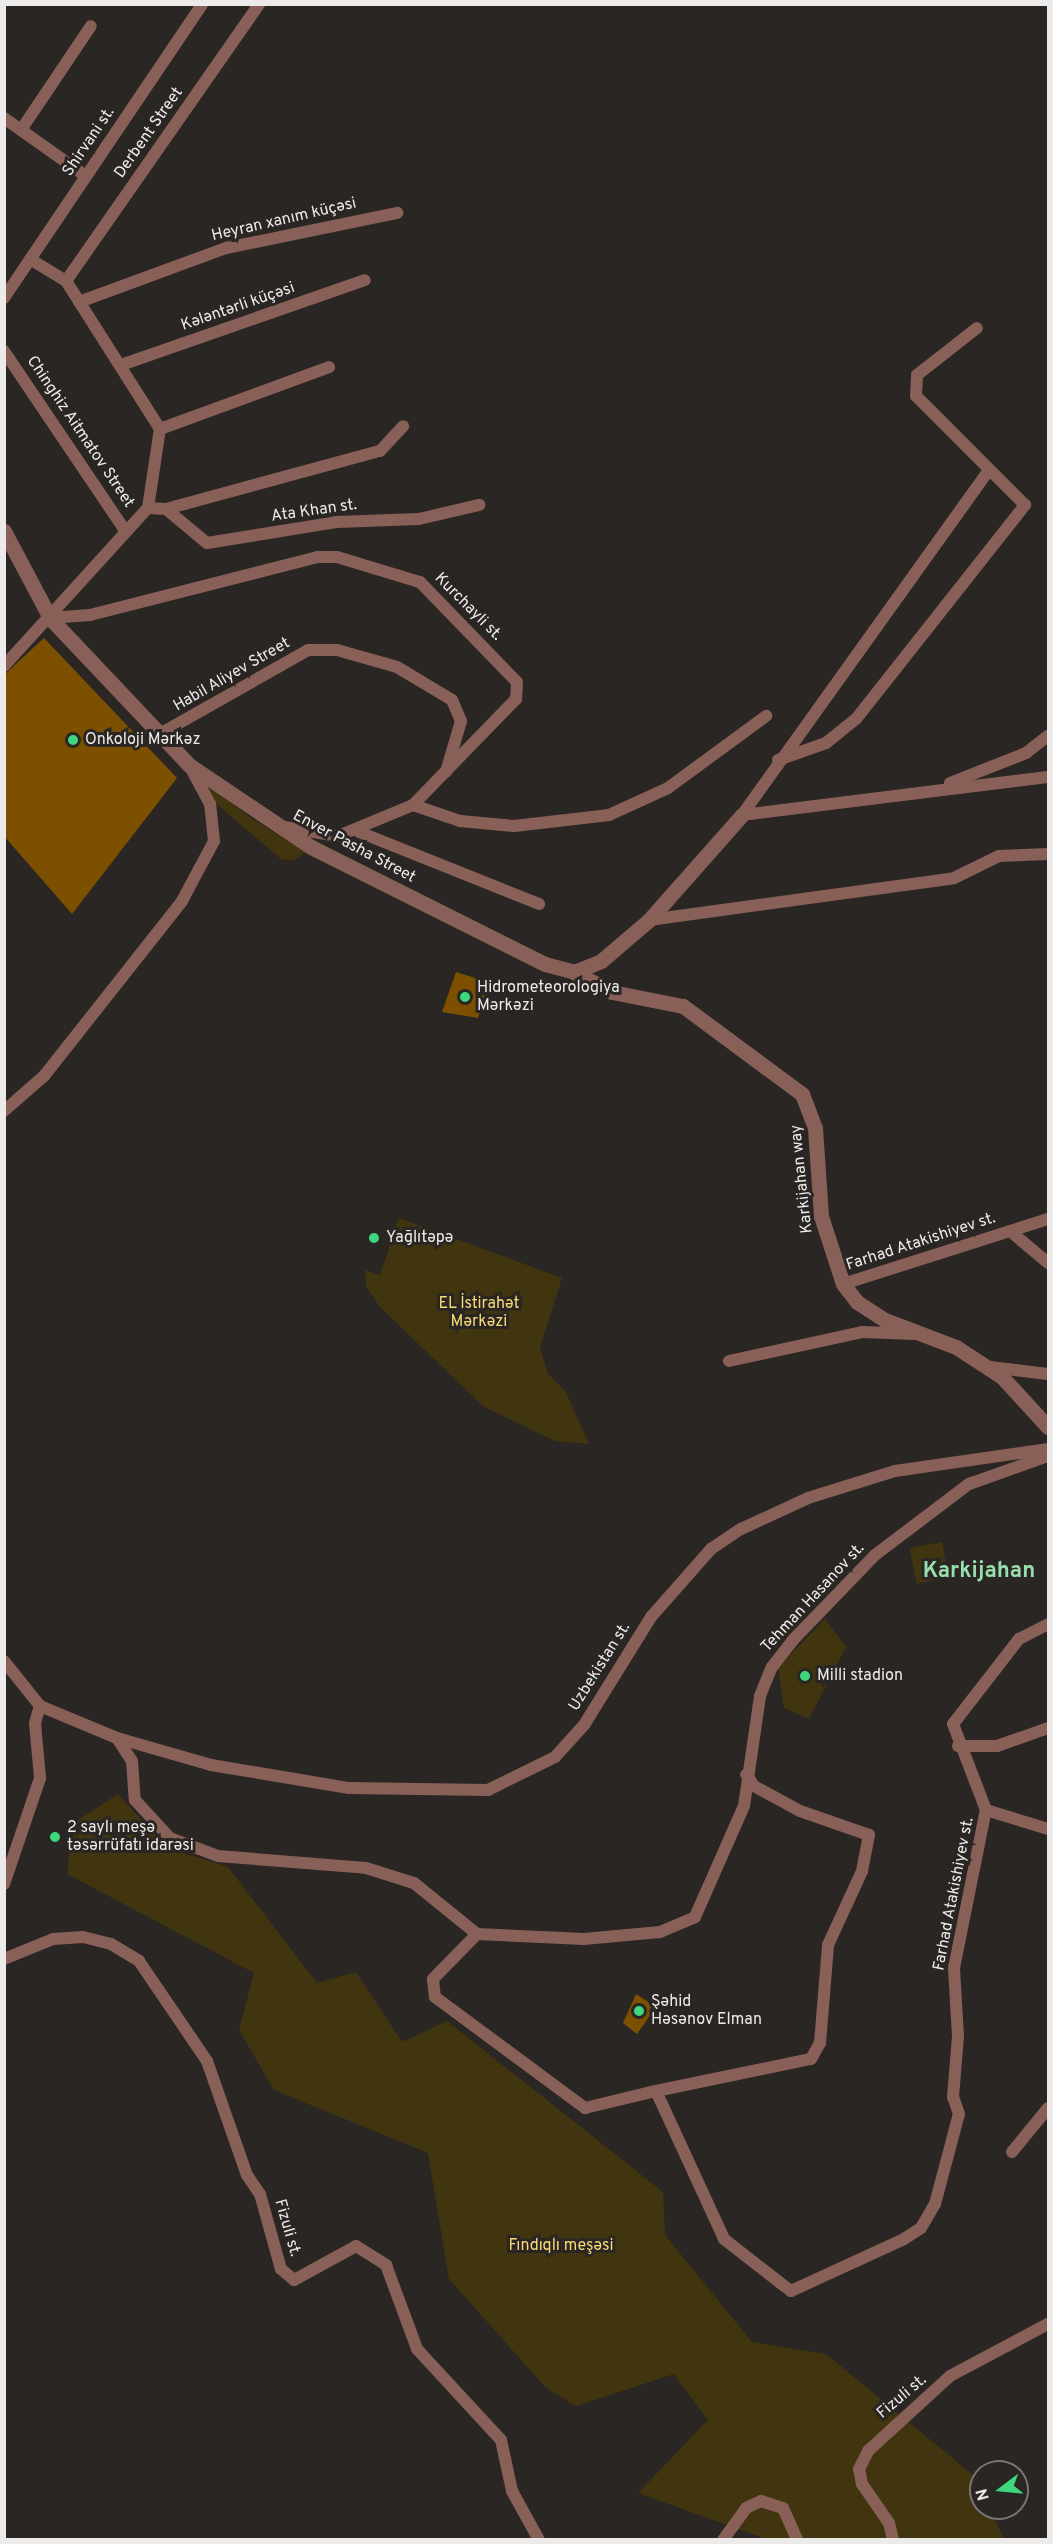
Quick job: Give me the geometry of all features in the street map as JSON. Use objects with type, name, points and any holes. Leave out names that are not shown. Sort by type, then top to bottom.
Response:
[{"type":"street","name":"Shirvani st.","points":[[4,298],[202,4]]},
{"type":"street","name":"Derbent Street","points":[[66,280],[259,4]]},
{"type":"street","points":[[21,130],[90,26]]},
{"type":"street","points":[[4,118],[86,176]]},
{"type":"street","name":"Heyran xanım küçəsi","points":[[79,302],[226,248],[397,213]]},
{"type":"street","points":[[30,259],[66,280],[160,429],[329,367]]},
{"type":"street","name":"Kələntərli küçəsi","points":[[121,365],[365,280]]},
{"type":"street","points":[[778,760],[826,743],[856,719],[1025,505],[988,471],[916,396],[913,384],[916,375],[977,327]]},
{"type":"street","name":"Chinghiz Aitmatov Street","points":[[4,351],[126,532]]},
{"type":"street","points":[[148,508],[166,510],[380,452],[403,426]]},
{"type":"street","name":"Chinghiz Aitmatov Street","points":[[4,666],[148,508],[160,429]]},
{"type":"street","points":[[574,972],[602,961],[649,920],[742,815],[778,760],[988,471]]},
{"type":"street","name":"Ata Khan st.","points":[[166,510],[207,543],[336,522],[419,519],[479,505]]},
{"type":"street","name":"Enver Pasha Street","points":[[4,531],[50,618],[158,735],[189,765],[274,825],[500,944],[574,972],[592,985],[643,996]]},
{"type":"street","name":"Kurchayli st.","points":[[50,618],[135,605],[317,556],[420,582],[517,682],[516,699],[413,805],[359,832]]},
{"type":"street","name":"Habil Aliyev Street","points":[[158,735],[308,650],[337,650],[397,667],[452,700],[460,721],[446,772]]},
{"type":"street","points":[[413,805],[460,820],[514,826],[609,815],[668,788],[766,716]]},
{"type":"street","points":[[1026,753],[1048,736]]},
{"type":"street","points":[[935,788],[1026,753],[1048,747]]},
{"type":"street","points":[[4,1110],[44,1076],[182,901],[214,841],[210,804],[189,765]]},
{"type":"street","points":[[742,815],[935,788],[1048,777]]},
{"type":"street","points":[[274,825],[338,836],[359,832],[539,904]]},
{"type":"street","points":[[649,920],[954,878],[999,856],[1048,854]]},
{"type":"street","name":"Karkijahan way","points":[[643,996],[699,1016],[802,1094],[811,1107],[821,1216],[843,1284],[857,1302],[885,1320],[956,1347],[1002,1377],[1048,1427]]},
{"type":"street","name":"Farhad Atakishiyev st.","points":[[843,1284],[1048,1219]]},
{"type":"street","name":"Farhad Atakishiyev st.","points":[[1010,1230],[1048,1263]]},
{"type":"street","points":[[729,1361],[862,1332],[919,1334]]},
{"type":"street","points":[[983,1366],[1048,1374]]},
{"type":"street","name":"Uzbekistan st.","points":[[4,1660],[40,1706],[117,1738],[211,1765],[317,1783],[488,1790],[555,1757],[589,1717],[651,1617],[711,1549],[741,1528],[808,1498],[895,1471],[1048,1449]]},
{"type":"street","name":"Tehman Hasanov st.","points":[[477,1934],[584,1939],[660,1932],[695,1917],[744,1806],[746,1774],[760,1696],[772,1667],[792,1641],[874,1555],[969,1484],[1048,1456]]},
{"type":"street","name":"Farhad Atakishiyev st.","points":[[656,2091],[724,2239],[791,2291],[904,2239],[921,2228],[935,2204],[959,2114],[953,2097],[958,2036],[954,1968],[986,1810],[958,1746],[953,1724],[1019,1639],[1048,1624]]},
{"type":"street","points":[[4,1884],[40,1778],[35,1723],[40,1706]]},
{"type":"street","points":[[958,1746],[997,1746],[1048,1728]]},
{"type":"street","points":[[117,1738],[132,1761],[135,1800],[170,1838],[218,1856],[366,1868],[414,1883],[477,1934],[441,1967],[431,1988],[497,2048],[585,2108],[811,2059],[820,2043],[828,1945],[862,1871],[869,1835],[800,1811],[754,1786],[746,1774]]},
{"type":"street","name":"Farhad Atakishiyev st.","points":[[986,1810],[1048,1829]]},
{"type":"street","name":"Fizuli st.","points":[[4,1959],[53,1939],[83,1937],[111,1944],[140,1960],[207,2061],[247,2175],[260,2194],[281,2269],[294,2280],[356,2246],[386,2265],[417,2349],[501,2440],[512,2490],[539,2540]]},
{"type":"street","points":[[1012,2152],[1048,2108]]},
{"type":"street","name":"Fizuli st.","points":[[893,2540],[889,2523],[862,2484],[859,2469],[868,2451],[950,2376],[1048,2324]]},
{"type":"street","points":[[723,2540],[746,2508],[761,2500],[783,2508],[797,2540]]},
{"type":"green space","points":[[201,779],[248,816],[306,852],[293,861],[281,859],[213,801]]},
{"type":"green space","name":"EL İstirahət Mərkəzi","points":[[399,1218],[562,1278],[540,1347],[548,1374],[566,1392],[589,1444],[555,1441],[484,1407],[379,1306],[366,1286],[365,1270],[380,1275]]},
{"type":"green space","points":[[942,1542],[949,1577],[916,1584],[910,1548]]},
{"type":"green space","name":"Milli stadion","points":[[825,1619],[846,1647],[809,1719],[784,1708],[778,1667]]},
{"type":"green space","name":"Fındıqlı meşəsi","points":[[118,1794],[167,1848],[228,1867],[317,1983],[356,1972],[402,2042],[447,2021],[663,2192],[665,2235],[752,2342],[826,2354],[969,2472],[969,2520],[995,2520],[1004,2539],[766,2539],[638,2493],[708,2420],[674,2374],[576,2406],[546,2388],[449,2279],[428,2153],[274,2090],[239,2030],[254,1973],[67,1874],[72,1824]]},
{"type":"building","name":"Onkoloji Mərkəz","points":[[44,638],[177,778],[72,914],[4,836],[4,675]]},
{"type":"building","name":"Hidrometeorologiya Mərkəzi","points":[[456,972],[488,982],[478,1018],[442,1012]]},
{"type":"building","name":"Şəhid Həsənov Elman","points":[[636,1994],[656,2007],[637,2034],[623,2023]]},
{"type":"place","name":"Onkoloji Mərkəz","points":[[73,740]]},
{"type":"place","name":"Hidrometeorologiya Mərkəzi","points":[[465,997]]},
{"type":"place","name":"Yağlıtəpə","points":[[374,1238]]},
{"type":"place","name":"Milli stadion","points":[[805,1676]]},
{"type":"place","name":"2 saylı meşə təsərrüfatı idarəsi","points":[[55,1837]]},
{"type":"place","name":"Şəhid Həsənov Elman","points":[[639,2011]]},
{"type":"district","name":"Karkijahan","points":[[979,1572]]}]
